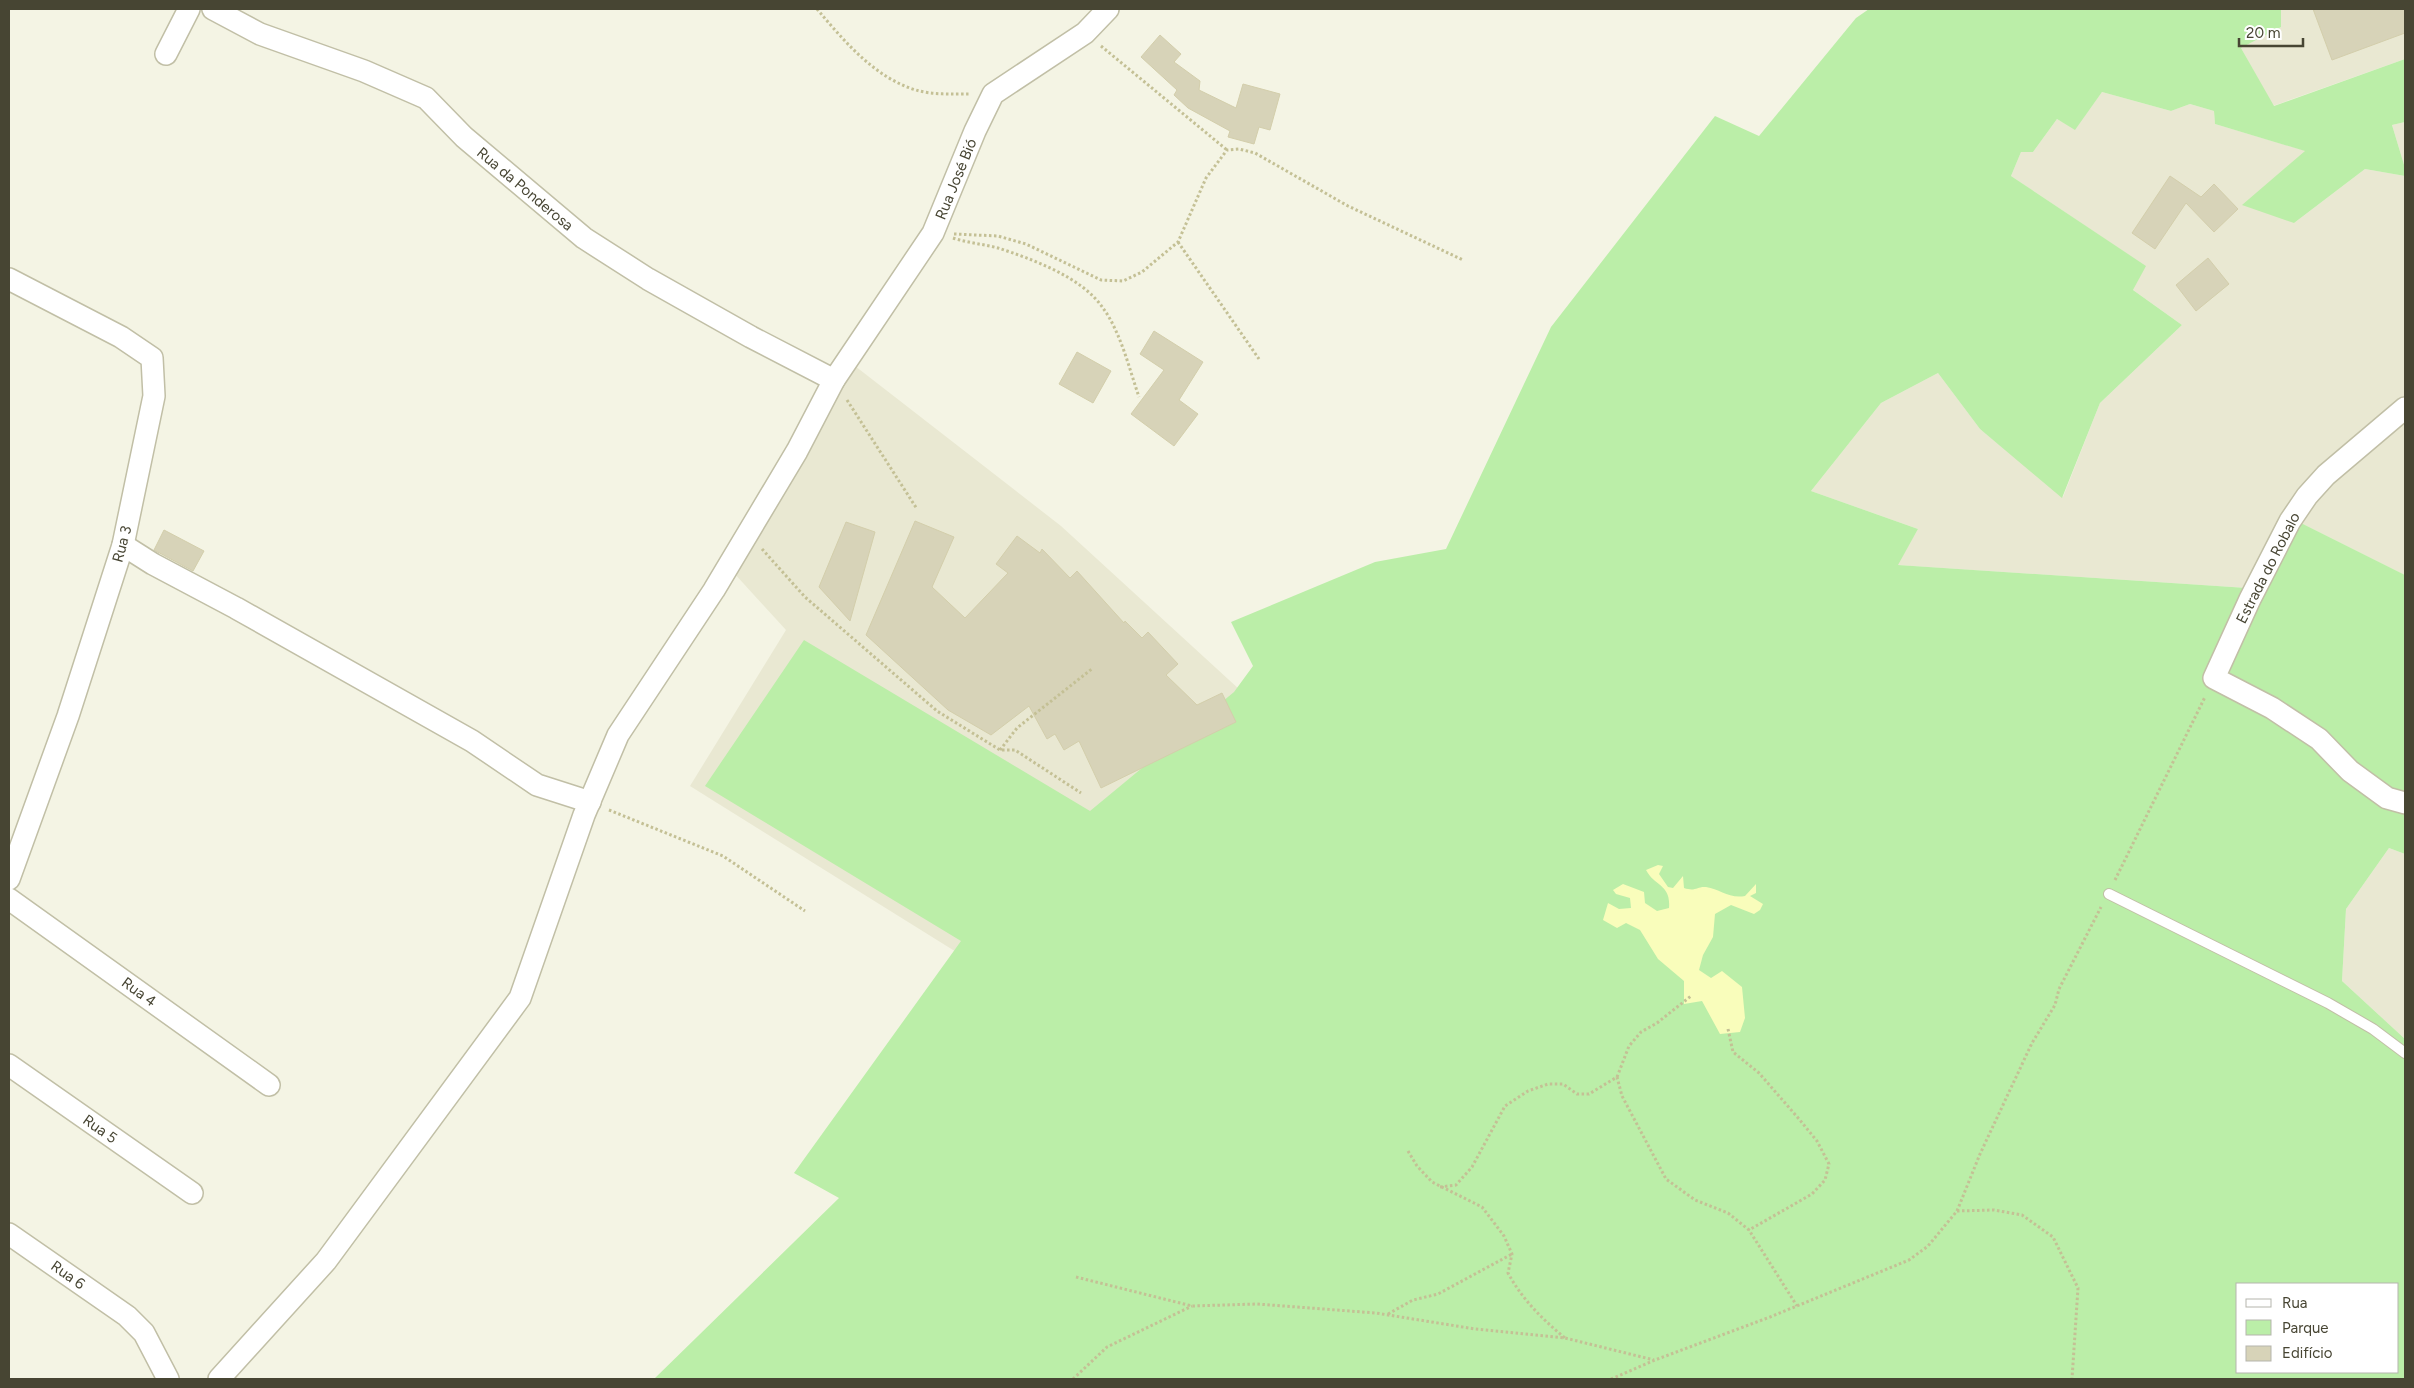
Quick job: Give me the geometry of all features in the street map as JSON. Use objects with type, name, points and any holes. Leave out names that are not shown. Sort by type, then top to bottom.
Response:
[{"type":"street","points":[[166,54],[189,9]]},
{"type":"street","name":"Rua da Ponderosa","points":[[213,9],[260,34],[364,71],[426,98],[464,137],[584,238],[648,279],[751,337],[834,380]]},
{"type":"street","points":[[993,94],[1085,33],[1108,9]]},
{"type":"street","name":"Rua José Bió","points":[[219,1379],[326,1261],[520,998],[590,802],[618,736],[714,590],[748,534],[797,451],[834,380],[933,233],[975,131],[993,94]]},
{"type":"street","name":"Rua 3","points":[[9,279],[121,337],[152,358],[154,396],[123,545],[68,716],[9,879]]},
{"type":"street","name":"Estrada do Robalo","points":[[2214,678],[2263,573],[2290,521],[2307,496],[2326,475],[2405,408]]},
{"type":"street","points":[[123,545],[153,564],[236,608],[367,684],[472,741],[537,785],[590,802]]},
{"type":"street","points":[[2214,678],[2280,713],[2319,739],[2350,771],[2387,798],[2405,803]]},
{"type":"street","name":"Rua 4","points":[[9,898],[269,1085]]},
{"type":"street","name":"Rua 5","points":[[9,1065],[192,1192]]},
{"type":"street","name":"Rua 6","points":[[9,1234],[127,1316],[144,1333],[168,1379]]},
{"type":"lane","points":[[2109,894],[2328,1003],[2373,1029],[2405,1053]]},
{"type":"path","points":[[817,9],[844,40],[881,73],[917,90],[993,94]]},
{"type":"path","points":[[1085,33],[1227,150],[1239,149],[1255,153],[1348,206],[1463,260]]},
{"type":"path","points":[[933,233],[998,236],[1026,244],[1101,280],[1123,281],[1142,272],[1178,242],[1206,178],[1227,150]]},
{"type":"path","points":[[933,233],[968,243],[997,248],[1055,270],[1088,291],[1104,308],[1113,326],[1140,397]]},
{"type":"path","points":[[1178,242],[1259,359]]},
{"type":"path","points":[[834,380],[917,509]]},
{"type":"path","points":[[748,534],[805,597],[930,705],[1000,750],[1015,750],[1081,793]]},
{"type":"path","points":[[1000,750],[1016,728],[1093,668]]},
{"type":"path","points":[[1611,1379],[1910,1260],[1928,1246],[1957,1211],[1980,1154],[2032,1043],[2055,1006],[2059,989],[2094,917],[2109,894],[2214,678]]},
{"type":"path","points":[[590,802],[723,856],[805,911]]},
{"type":"path","points":[[1440,1187],[1456,1185],[1472,1167],[1505,1106],[1528,1091],[1548,1084],[1562,1084],[1577,1094],[1589,1094],[1617,1077],[1630,1046],[1641,1032],[1657,1023],[1691,996]]},
{"type":"path","points":[[1728,1029],[1733,1052],[1759,1073],[1799,1118],[1817,1141],[1829,1164],[1825,1180],[1812,1194],[1749,1230]]},
{"type":"path","points":[[1617,1077],[1622,1096],[1666,1179],[1695,1200],[1728,1213],[1749,1230],[1797,1306]]},
{"type":"path","points":[[1408,1151],[1417,1166],[1440,1187],[1482,1207],[1504,1236],[1512,1254],[1508,1273],[1517,1290],[1544,1320],[1565,1338]]},
{"type":"path","points":[[1957,1211],[1994,1210],[2022,1215],[2053,1237],[2078,1288],[2072,1379]]},
{"type":"path","points":[[1388,1315],[1413,1300],[1438,1294],[1512,1254]]},
{"type":"path","points":[[1076,1278],[1192,1306],[1257,1304],[1388,1315],[1483,1330],[1565,1338],[1655,1360]]},
{"type":"path","points":[[1073,1379],[1107,1347],[1192,1306]]},
{"type":"shaded area","points":[[2281,9],[2405,9],[2405,59],[2273,106],[2241,48],[2281,27]]},
{"type":"shaded area","points":[[2102,92],[2171,111],[2190,104],[2214,111],[2215,124],[2306,151],[2294,223],[2365,169],[2405,176],[2405,575],[2299,522],[2247,588],[1897,565],[1918,529],[1811,491],[1881,403],[1938,373],[1980,429],[2063,497],[2100,403],[2182,325],[2133,290],[2145,266],[2011,176],[2021,152],[2033,152],[2057,119],[2075,129]]},
{"type":"shaded area","points":[[2405,122],[2405,168],[2392,125]]},
{"type":"shaded area","points":[[855,366],[1061,526],[1252,701],[1006,983],[690,786],[786,630],[733,572]]},
{"type":"shaded area","points":[[2389,848],[2405,854],[2405,1039],[2342,981],[2346,909]]},
{"type":"green space","points":[[1869,9],[2281,9],[2281,27],[2241,48],[2274,106],[2405,59],[2405,122],[2392,125],[2405,168],[2405,176],[2365,169],[2294,223],[2242,205],[2305,151],[2215,124],[2214,111],[2190,104],[2171,111],[2102,92],[2075,130],[2057,119],[2033,152],[2021,152],[2011,176],[2146,266],[2133,290],[2182,325],[2100,403],[2062,498],[1980,429],[1938,373],[1881,403],[1811,491],[1918,529],[1898,565],[2247,588],[2299,522],[2405,575],[2405,854],[2389,848],[2346,909],[2342,981],[2405,1039],[2405,1379],[654,1379],[839,1198],[794,1173],[961,941],[705,786],[804,640],[1090,811],[1234,692],[1253,666],[1231,622],[1375,562],[1446,549],[1551,327],[1715,116],[1759,136],[1856,18]]},
{"type":"sand","points":[[1658,865],[1663,866],[1659,874],[1668,887],[1673,888],[1683,876],[1684,888],[1706,887],[1739,897],[1745,896],[1756,884],[1756,893],[1750,896],[1763,904],[1760,910],[1754,914],[1731,905],[1715,914],[1713,937],[1703,955],[1699,970],[1711,978],[1722,971],[1742,987],[1745,1018],[1740,1032],[1720,1034],[1702,1001],[1684,1004],[1684,981],[1658,959],[1640,930],[1626,923],[1617,928],[1603,920],[1608,903],[1619,909],[1631,908],[1630,898],[1616,894],[1613,890],[1623,884],[1644,892],[1645,903],[1657,911],[1669,908],[1668,894],[1646,870]]},
{"type":"building","points":[[2313,9],[2405,9],[2405,33],[2332,60]]},
{"type":"building","points":[[1160,35],[1181,54],[1174,62],[1200,81],[1199,90],[1236,108],[1243,84],[1280,94],[1270,130],[1259,127],[1254,144],[1228,137],[1230,131],[1188,108],[1174,95],[1177,90],[1141,57]]},
{"type":"building","points":[[2170,176],[2201,197],[2214,184],[2238,209],[2214,232],[2186,203],[2155,249],[2132,233]]},
{"type":"building","points":[[2208,258],[2229,284],[2196,311],[2176,285]]},
{"type":"building","points":[[1154,331],[1203,362],[1179,400],[1198,414],[1174,446],[1131,414],[1164,370],[1140,354]]},
{"type":"building","points":[[1077,352],[1111,371],[1093,403],[1059,384]]},
{"type":"building","points":[[915,521],[954,537],[932,587],[965,618],[1008,573],[996,564],[1017,536],[1040,553],[1042,549],[1070,578],[1077,571],[1124,623],[1125,621],[1142,638],[1148,632],[1178,664],[1166,675],[1197,705],[1222,693],[1236,722],[1101,788],[1079,741],[1064,750],[1055,734],[1047,739],[1029,706],[991,735],[948,710],[866,635]]},
{"type":"building","points":[[846,522],[875,532],[850,621],[819,587]]},
{"type":"building","points":[[164,530],[204,551],[193,571],[154,550]]}]
